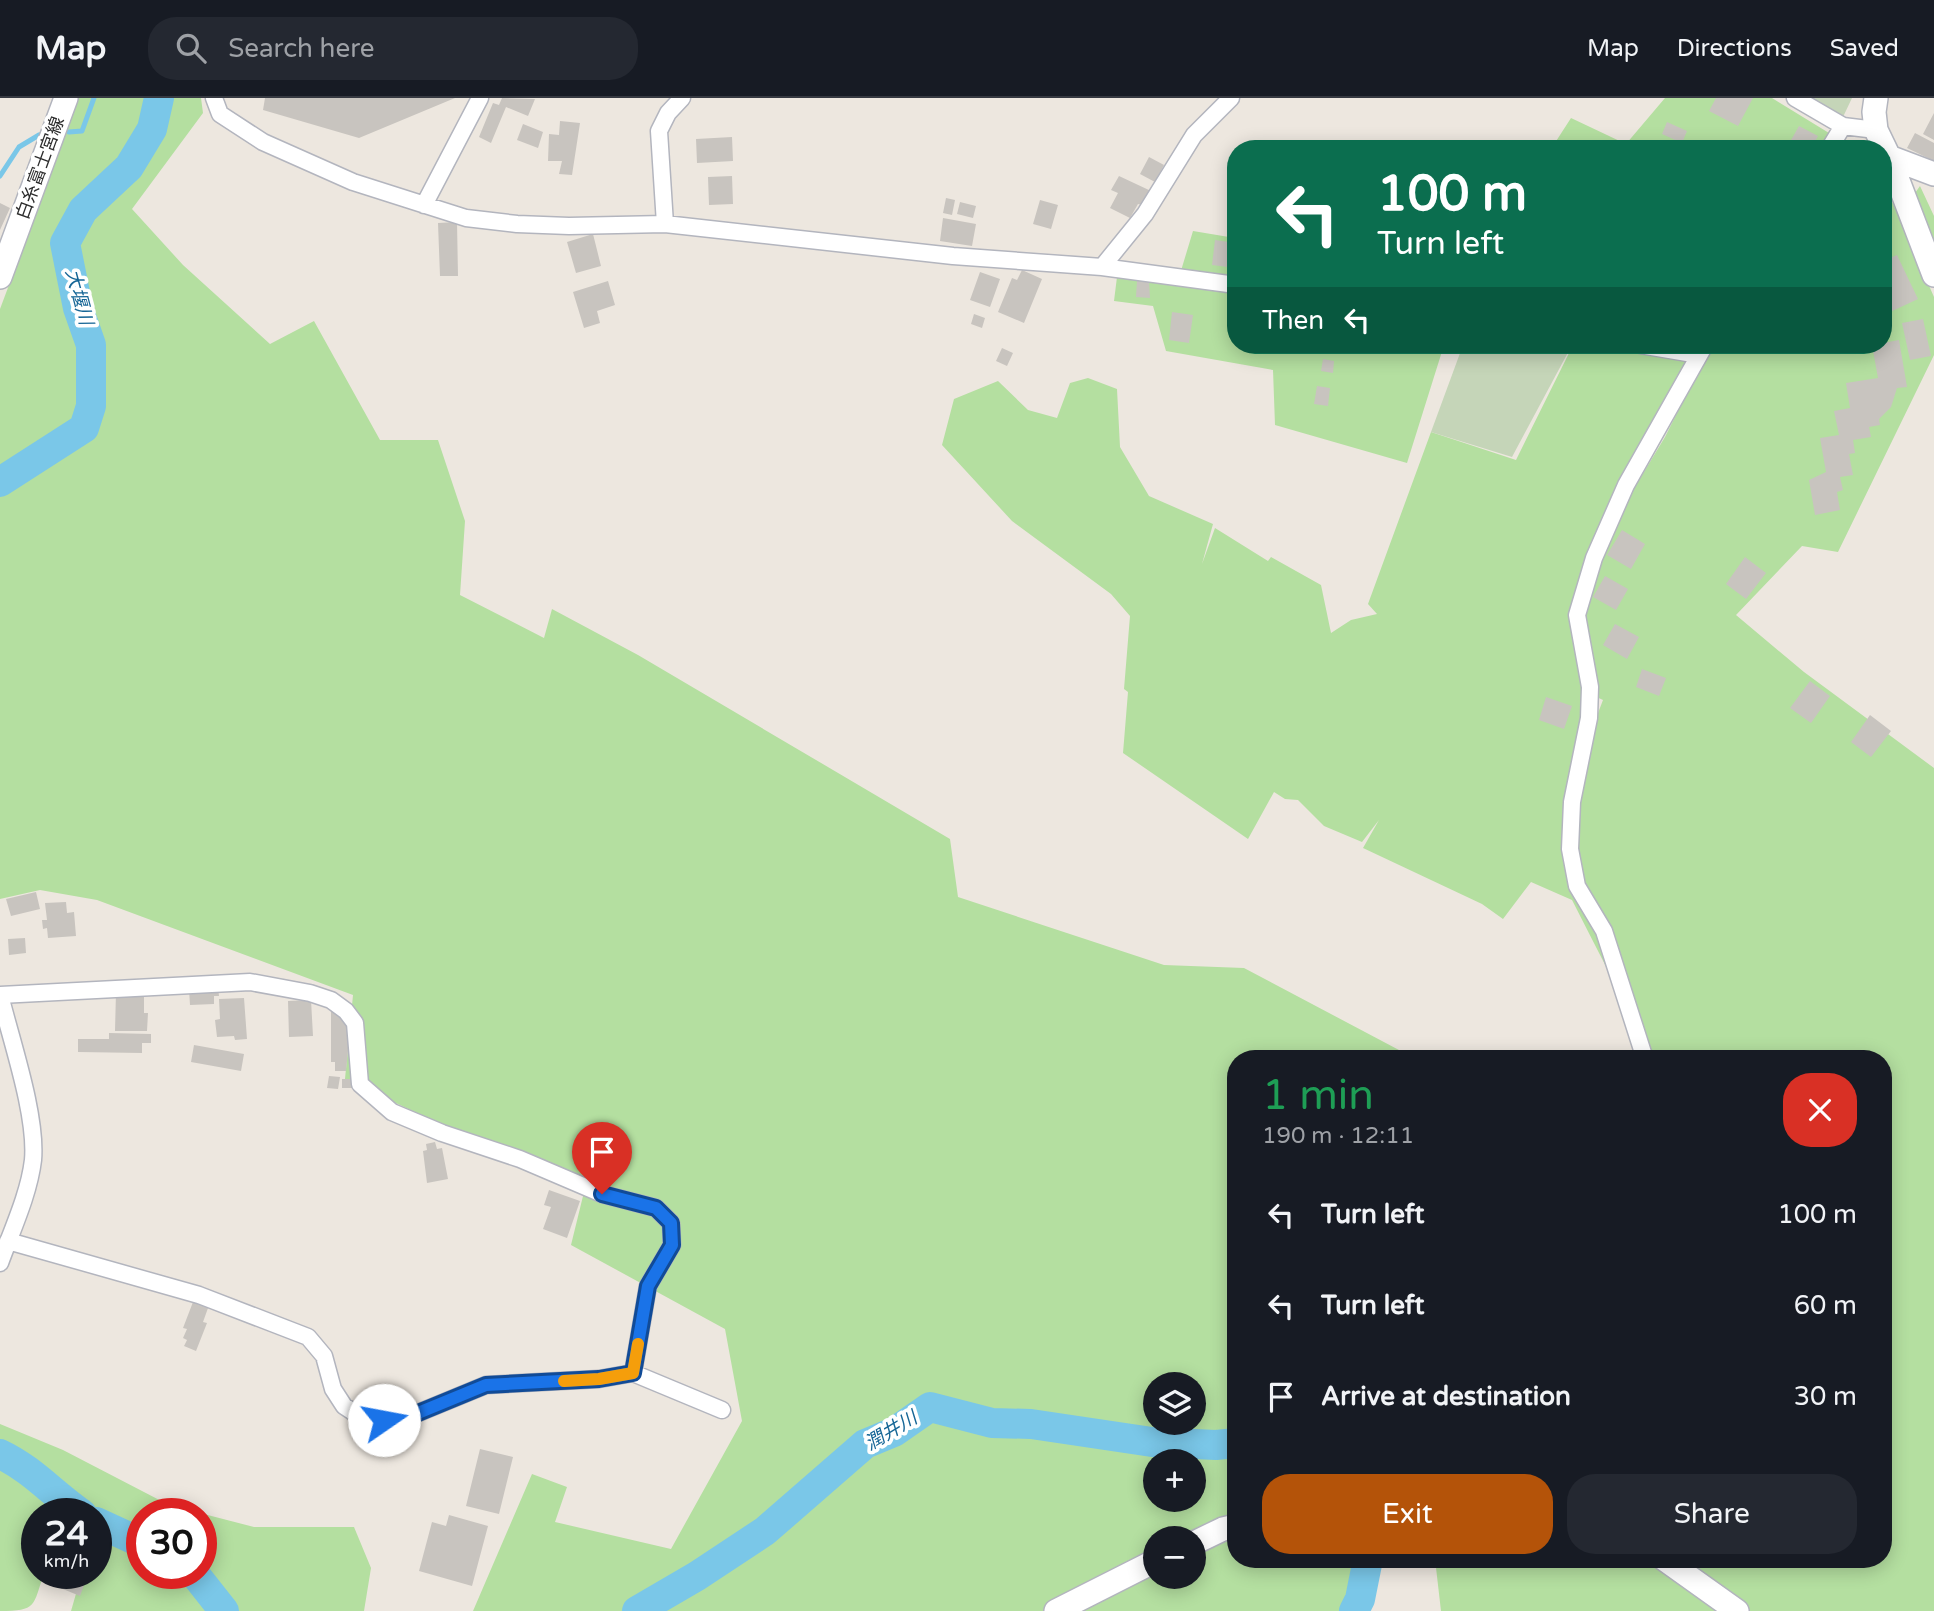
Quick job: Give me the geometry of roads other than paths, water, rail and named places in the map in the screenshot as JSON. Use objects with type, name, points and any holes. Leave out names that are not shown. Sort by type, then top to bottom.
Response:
[{"type":"street","name":"白糸富士宮線","points":[[1,273],[66,98]]},
{"type":"street","points":[[214,98],[220,114],[263,142],[353,182],[466,218],[569,226],[665,223],[953,256],[1102,267],[1227,284]]},
{"type":"street","points":[[424,205],[480,98]]},
{"type":"street","points":[[665,223],[659,131],[667,113],[682,98]]},
{"type":"street","points":[[1102,267],[1145,214],[1194,135],[1231,98]]},
{"type":"street","points":[[1795,98],[1843,127],[1876,131]]},
{"type":"street","points":[[1876,98],[1876,131],[1880,140]]},
{"type":"street","points":[[1835,140],[1843,127]]},
{"type":"street","points":[[1892,158],[1934,174]]},
{"type":"street","points":[[1892,165],[1934,275]]},
{"type":"street","points":[[1642,1050],[1604,932],[1577,886],[1570,849],[1572,802],[1589,718],[1590,687],[1577,615],[1594,558],[1626,485],[1700,354]]},
{"type":"street","points":[[0,1263],[33,1159],[30,1118],[0,995],[250,982],[310,993],[331,1000],[346,1011],[355,1023],[360,1084],[391,1112],[442,1133],[520,1159],[602,1194],[656,1208],[671,1223],[672,1245],[648,1286],[633,1373]]},
{"type":"street","points":[[8,1241],[199,1295],[307,1337],[324,1356],[333,1389],[344,1406],[367,1421],[401,1420],[486,1385],[599,1379],[633,1373],[722,1410]]},
{"type":"street","points":[[1206,1537],[1227,1528]]},
{"type":"street","points":[[1056,1611],[1143,1567]]},
{"type":"street","points":[[1677,1568],[1737,1611]]},
{"type":"waterway","points":[[69,132],[82,131],[94,98]]},
{"type":"waterway","name":"大堰川","points":[[0,482],[84,428],[91,406],[91,345],[78,308],[65,243],[83,210],[129,167],[152,129],[159,98]]},
{"type":"waterway","points":[[0,176],[19,147],[39,135]]},
{"type":"waterway","name":"潤井川","points":[[637,1611],[697,1576],[765,1531],[865,1444],[894,1432],[930,1407],[992,1423],[1031,1424],[1152,1442],[1227,1444]]},
{"type":"waterway","name":"潤井川","points":[[0,1454],[22,1467],[62,1498]]},
{"type":"waterway","name":"潤井川","points":[[112,1529],[126,1536]]},
{"type":"waterway","name":"潤井川","points":[[1354,1611],[1360,1599],[1366,1568]]},
{"type":"waterway","name":"潤井川","points":[[207,1589],[224,1611]]}]
